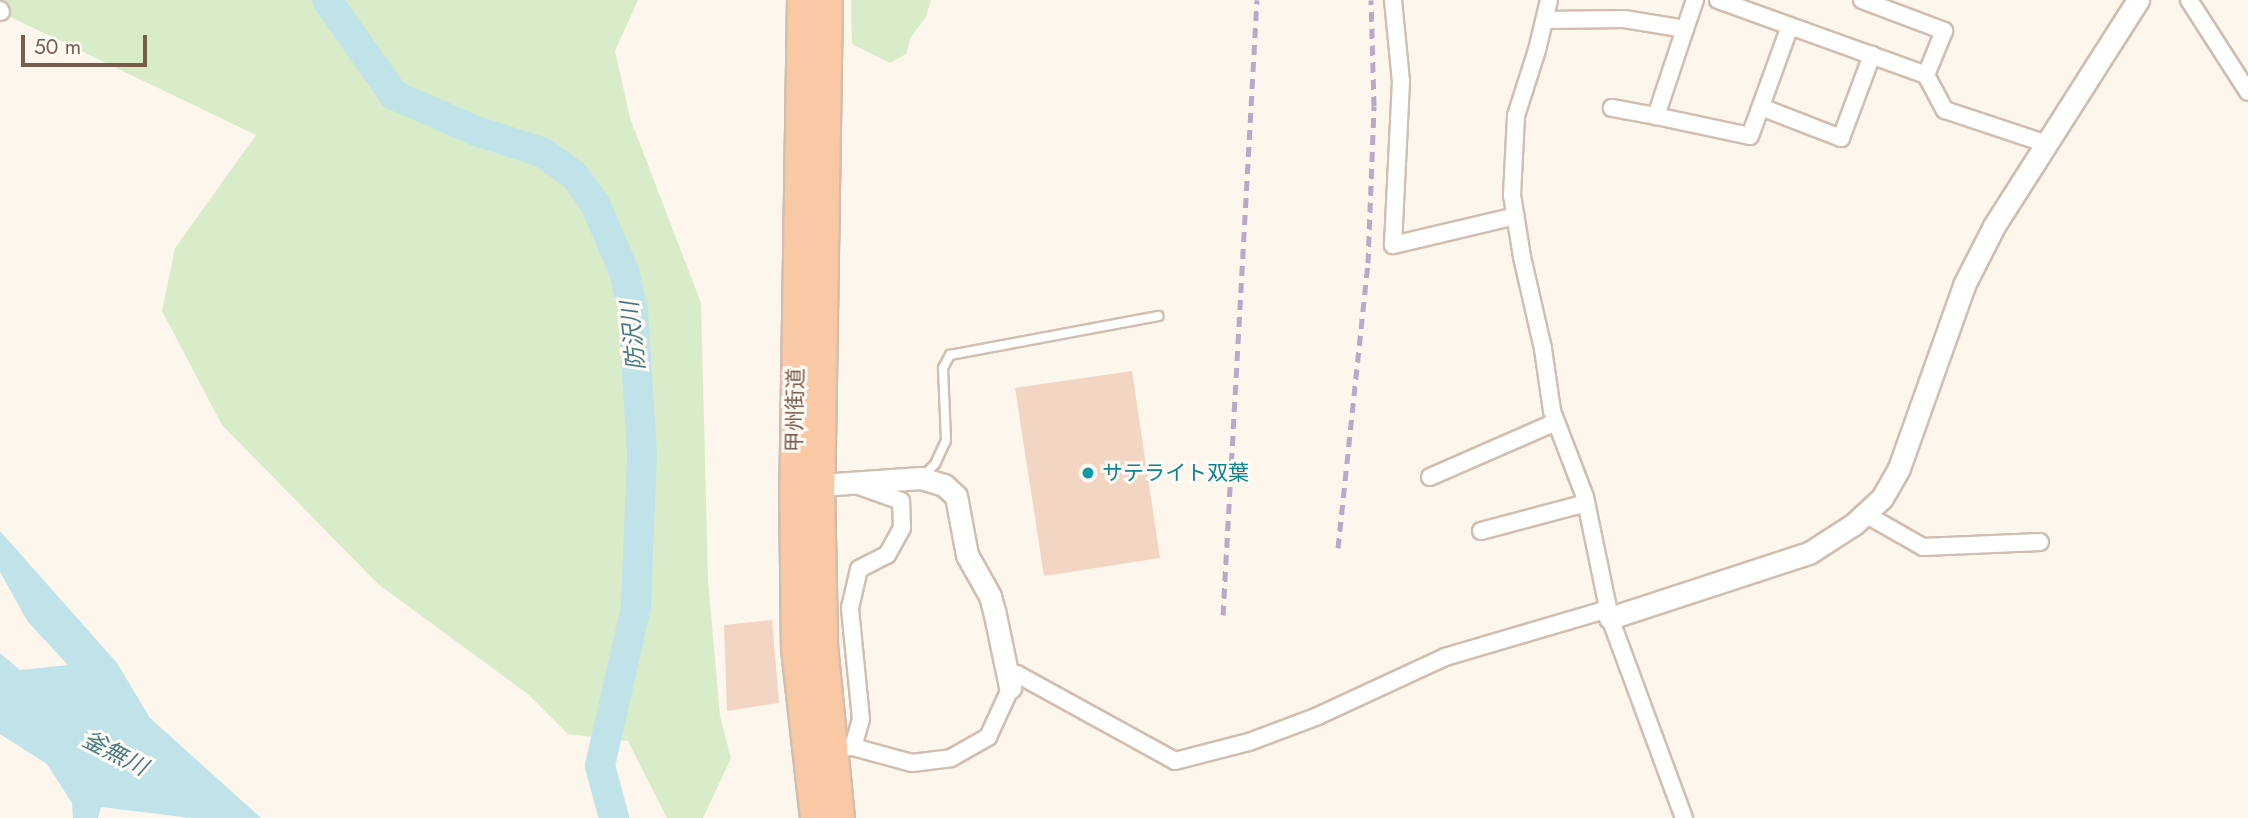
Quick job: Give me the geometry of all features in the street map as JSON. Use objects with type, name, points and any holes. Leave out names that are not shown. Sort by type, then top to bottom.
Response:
[{"type":"highway","name":"甲州街道","points":[[802,0],[820,484],[822,645],[843,747],[841,818]]},
{"type":"highway","name":"甲州街道","points":[[815,818],[796,649],[820,484],[828,0]]},
{"type":"street","points":[[1393,0],[1401,81],[1393,245],[1516,216]]},
{"type":"street","points":[[1549,0],[1516,116],[1513,195],[1516,216],[1556,422],[1587,503],[1609,613],[1684,818]]},
{"type":"street","points":[[1656,116],[1695,0]]},
{"type":"street","points":[[1718,0],[1753,6],[1790,26],[1926,75],[1945,110],[2047,144]]},
{"type":"street","points":[[1862,0],[1944,31],[1926,75]]},
{"type":"street","points":[[820,484],[901,501],[902,528],[887,555],[859,569],[850,608],[861,719],[843,747],[912,763],[951,758],[988,737],[1017,674],[1175,761],[1249,742],[1318,716],[1445,656],[1609,613],[1809,553],[1865,514],[1882,498],[1899,468],[1964,285],[1994,226],[2138,0]]},
{"type":"street","points":[[2189,0],[2248,92]]},
{"type":"street","points":[[1545,20],[1624,19],[1685,29]]},
{"type":"street","points":[[1612,108],[1749,136],[1790,26]]},
{"type":"street","points":[[1761,107],[1841,138],[1872,55]]},
{"type":"street","points":[[1430,477],[1556,422]]},
{"type":"street","points":[[820,484],[921,478],[944,485],[956,496],[967,555],[990,596],[1010,687]]},
{"type":"street","points":[[1481,531],[1587,503]]},
{"type":"street","points":[[1865,514],[1923,547],[2040,542]]},
{"type":"lane","points":[[921,478],[935,464],[946,440],[943,368],[950,355],[1158,316]]},
{"type":"green space","points":[[0,0],[638,0],[615,51],[630,118],[701,303],[708,581],[720,716],[731,758],[703,818],[667,818],[628,741],[568,734],[529,695],[378,584],[222,425],[162,311],[175,248],[256,135],[0,12]]},
{"type":"green space","points":[[851,0],[931,0],[926,17],[911,37],[906,54],[890,63],[852,44]]},
{"type":"water","name":"釜無川","points":[[0,531],[117,663],[150,718],[261,818],[191,818],[101,807],[98,818],[73,818],[72,803],[47,764],[0,734],[0,653],[20,670],[68,665],[28,622],[0,572]]},
{"type":"building","name":"サテライト双葉","points":[[1132,371],[1160,558],[1044,576],[1015,388]]},
{"type":"building","points":[[772,620],[779,703],[727,711],[724,625]]},
{"type":"waterway","name":"防沢川","points":[[327,0],[394,95],[476,131],[542,152],[575,176],[595,204],[624,271],[633,311],[642,455],[636,607],[600,766],[614,818]]},
{"type":"railway","points":[[1223,615],[1257,0]]},
{"type":"railway","points":[[1338,548],[1368,263],[1374,106],[1371,0]]},
{"type":"place","name":"サテライト双葉","points":[[1088,473]]}]
